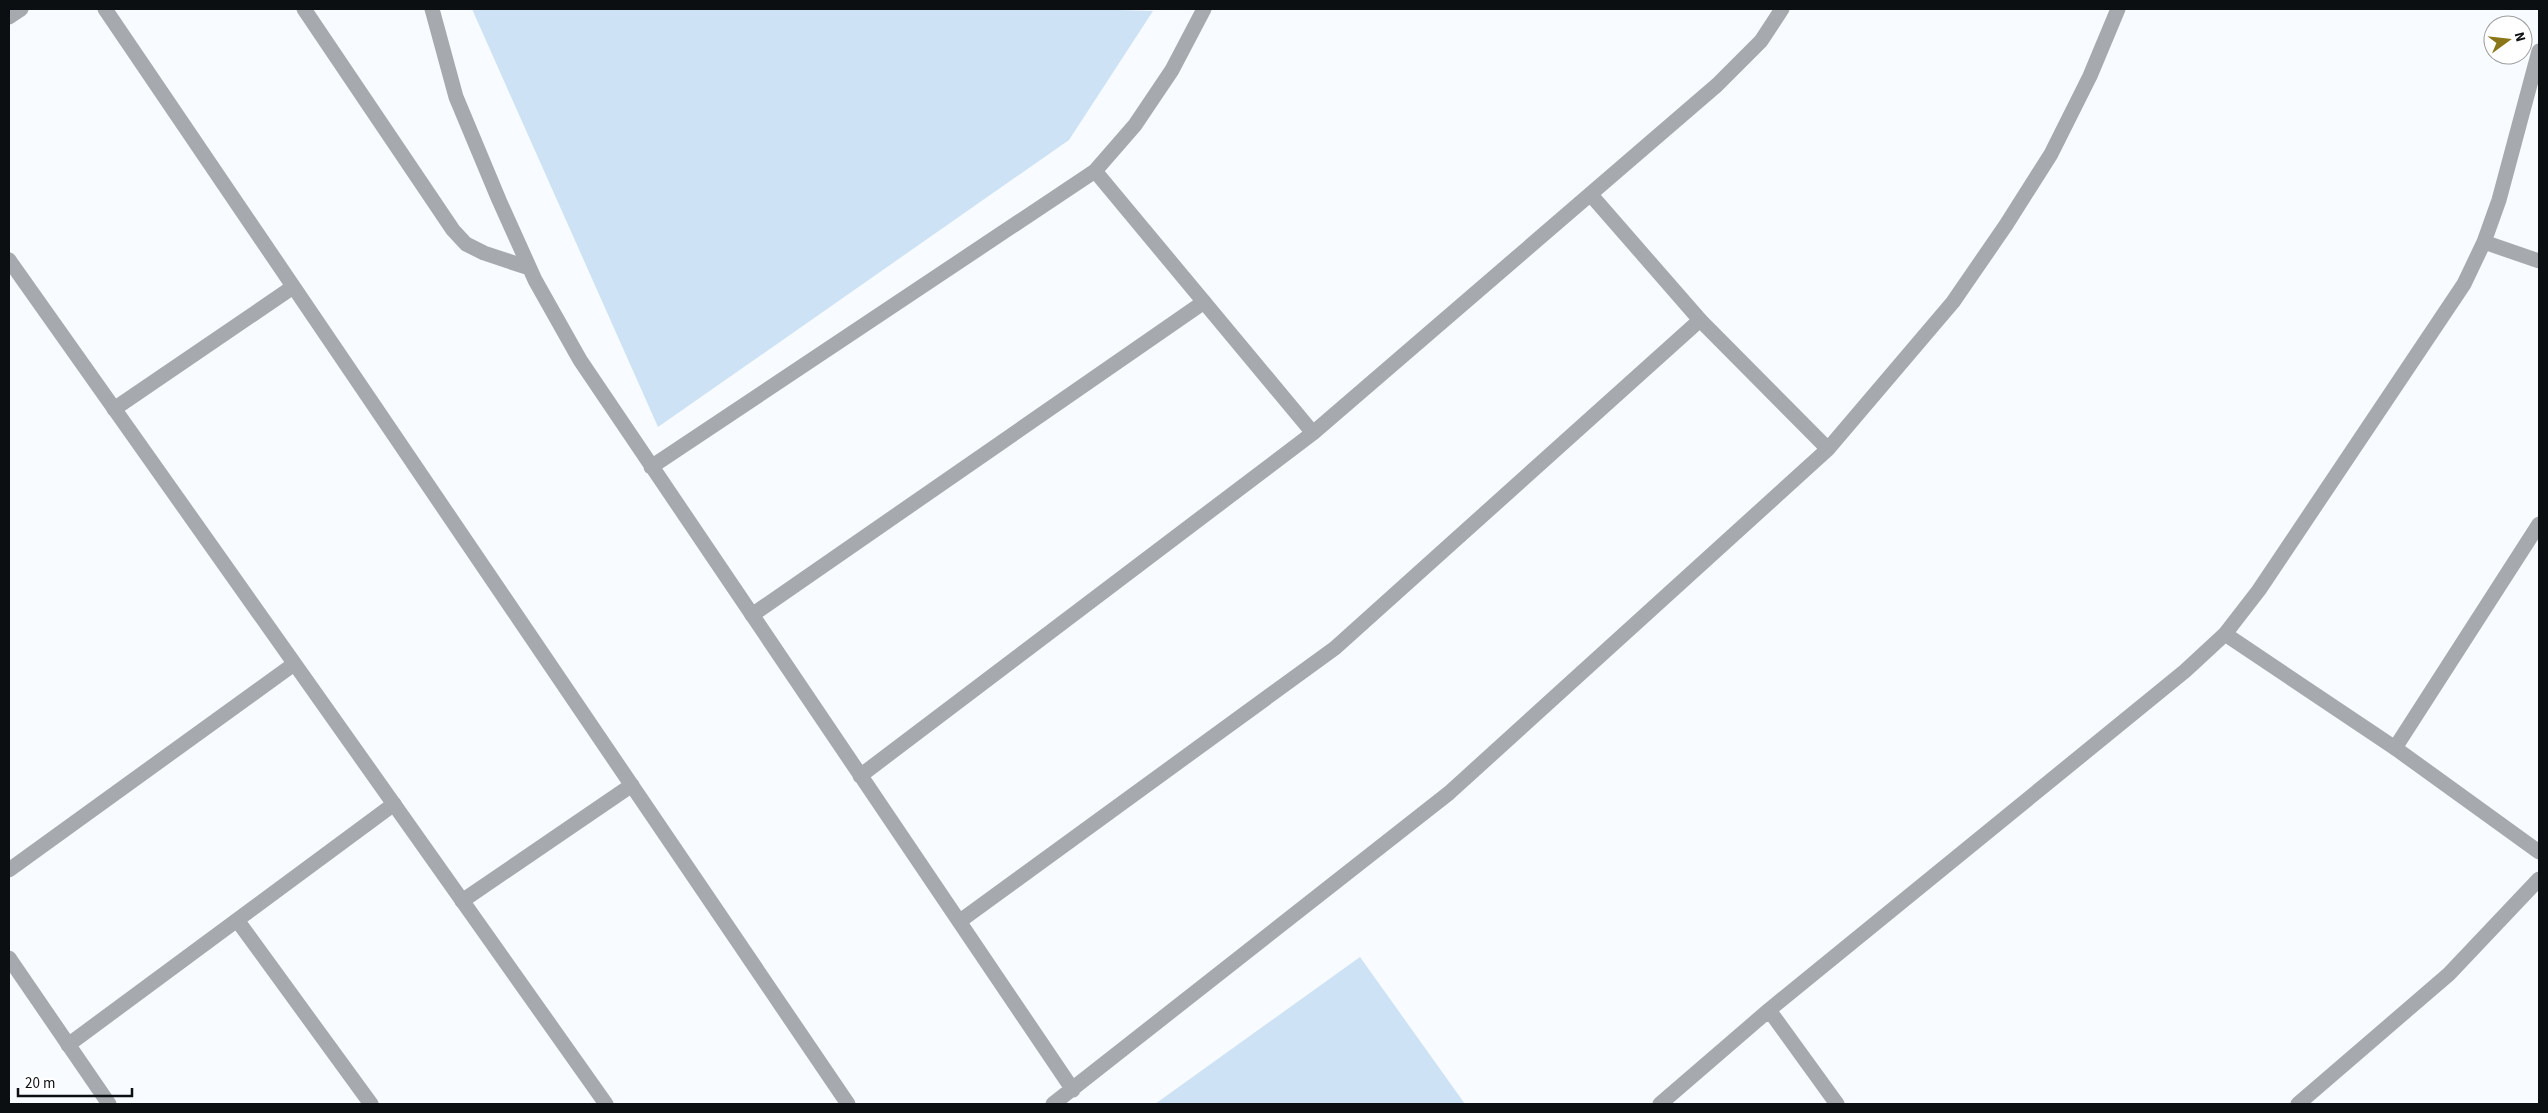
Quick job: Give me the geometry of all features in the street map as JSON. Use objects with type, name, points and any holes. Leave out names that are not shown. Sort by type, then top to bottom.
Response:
[{"type":"street","points":[[9,17],[21,9]]},
{"type":"street","points":[[105,9],[848,1104]]},
{"type":"street","points":[[304,9],[453,230],[466,244],[529,268]]},
{"type":"street","points":[[432,9],[456,96],[529,268],[580,360],[1073,1090]]},
{"type":"street","points":[[651,467],[1095,171],[1135,125],[1172,70],[1204,9]]},
{"type":"street","points":[[860,776],[1313,432],[1591,195],[1716,85],[1760,40],[1782,9]]},
{"type":"street","points":[[1053,1104],[1449,793],[1828,449],[1953,302],[2006,225],[2055,146],[2090,76],[2118,9]]},
{"type":"street","points":[[1660,1104],[1770,1010],[2185,671],[2225,634],[2259,590],[2464,284],[2484,242],[2499,200],[2539,52]]},
{"type":"street","points":[[1095,171],[1313,432]]},
{"type":"street","points":[[1591,195],[1700,320],[1828,449]]},
{"type":"street","points":[[2484,242],[2539,260]]},
{"type":"street","points":[[9,260],[606,1104]]},
{"type":"street","points":[[114,409],[293,287]]},
{"type":"street","points":[[752,615],[1204,302]]},
{"type":"street","points":[[960,921],[1335,648],[1700,320]]},
{"type":"street","points":[[2395,748],[2539,524]]},
{"type":"street","points":[[2225,634],[2395,748],[2539,852]]},
{"type":"street","points":[[9,870],[294,664]]},
{"type":"street","points":[[462,901],[632,785]]},
{"type":"street","points":[[68,1045],[394,804]]},
{"type":"street","points":[[2298,1104],[2449,974],[2539,879]]},
{"type":"street","points":[[237,920],[371,1104]]},
{"type":"street","points":[[9,958],[109,1104]]},
{"type":"street","points":[[1770,1010],[1837,1104]]},
{"type":"shaded area","points":[[472,9],[1090,9],[1153,11],[1069,140],[658,427]]},
{"type":"shaded area","points":[[1360,957],[1465,1104],[1155,1104]]}]
